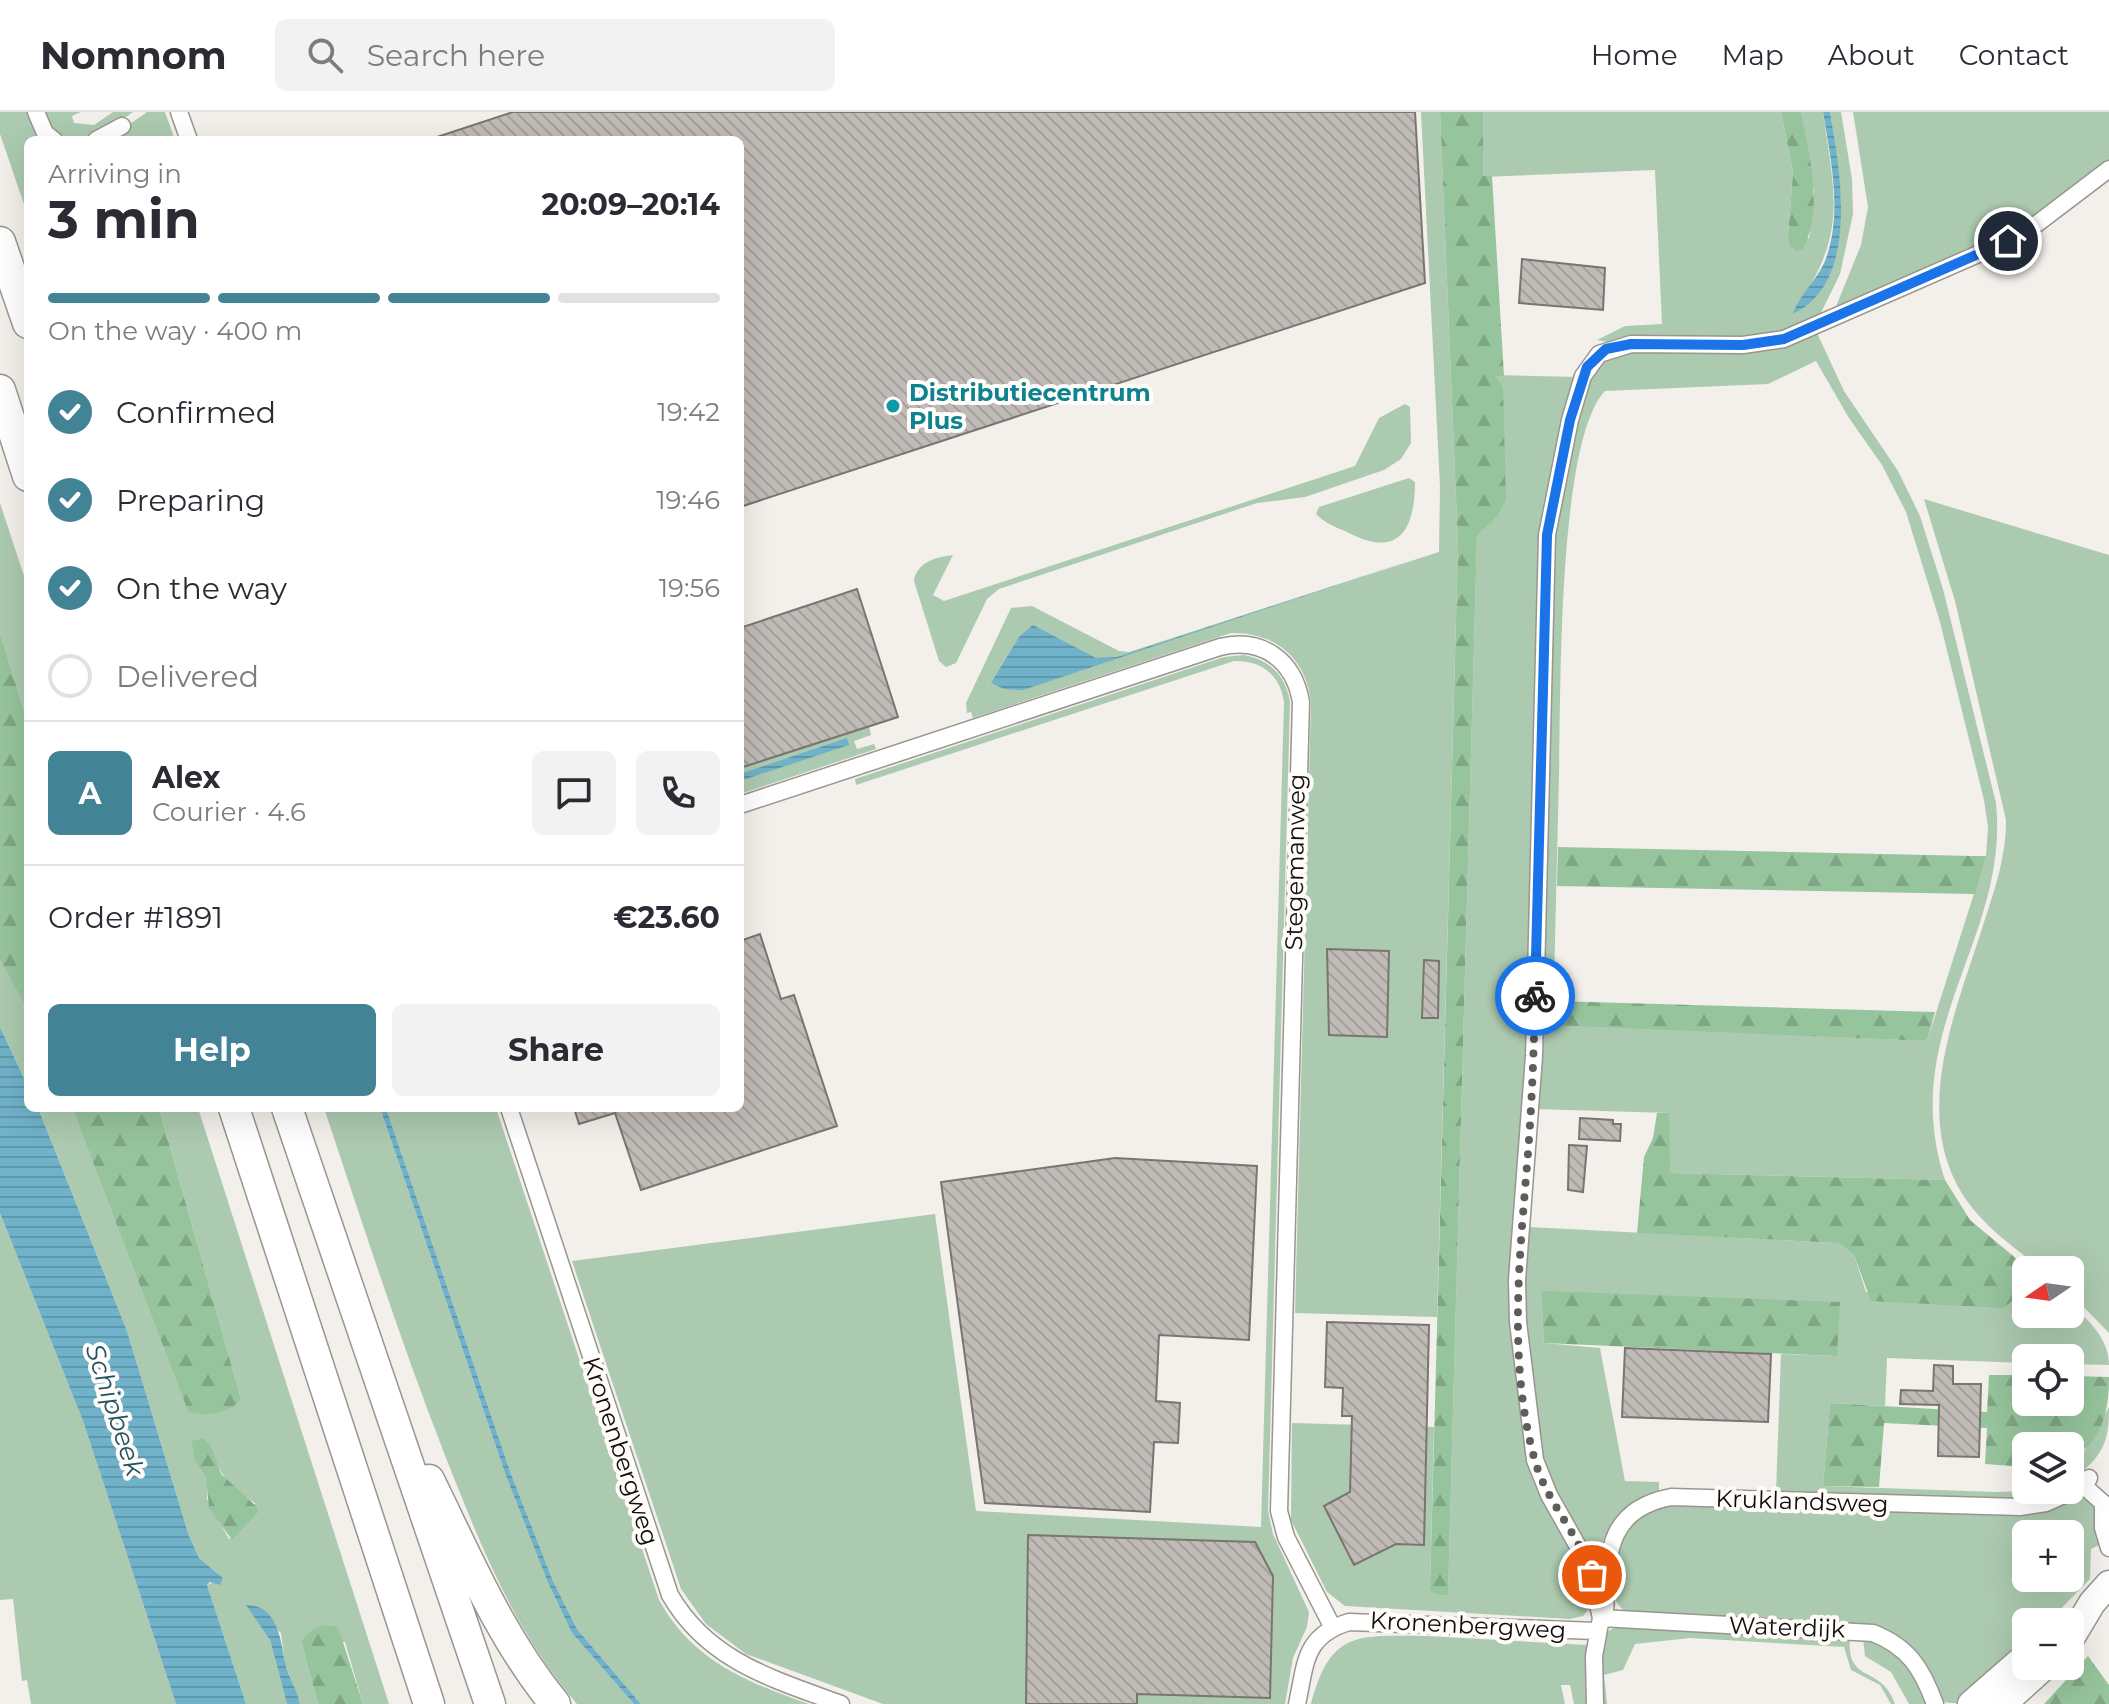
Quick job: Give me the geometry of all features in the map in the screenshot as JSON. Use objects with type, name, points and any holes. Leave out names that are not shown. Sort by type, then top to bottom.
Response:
[{"type":"highway","points":[[0,242],[24,311]]},
{"type":"highway","points":[[0,390],[24,464]]},
{"type":"highway","points":[[235,1112],[424,1694]]},
{"type":"highway","points":[[288,1112],[369,1359],[490,1704]]},
{"type":"highway","points":[[369,1359],[500,1624],[531,1674],[555,1704]]},
{"type":"main road","points":[[2081,1608],[2101,1593]]},
{"type":"main road","points":[[2084,1619],[2101,1593]]},
{"type":"main road","points":[[1971,1704],[2012,1668]]},
{"type":"main road","points":[[2003,1704],[2030,1680]]},
{"type":"street","points":[[36,112],[49,136]]},
{"type":"street","points":[[179,112],[188,136]]},
{"type":"street","points":[[103,136],[122,126]]},
{"type":"street","points":[[1595,1704],[1598,1624],[1589,1566],[1549,1495],[1535,1460],[1518,1322],[1517,1280],[1534,1056],[1547,535],[1553,494],[1583,376],[1599,354],[1613,347],[1646,343],[1751,345],[1797,334],[2008,241],[2038,223],[2109,169]]},
{"type":"street","name":"Stegemanweg","points":[[744,804],[1220,647],[1256,646],[1274,654],[1288,667],[1301,702],[1279,1511],[1286,1537],[1333,1628]]},
{"type":"street","name":"Kronenbergweg","points":[[510,1112],[670,1595],[697,1633],[724,1656],[757,1673],[841,1704]]},
{"type":"street","name":"Kruklandsweg","points":[[1598,1624],[1605,1612],[1605,1568],[1613,1539],[1630,1515],[1660,1499],[1688,1497],[2020,1507],[2046,1503],[2087,1481],[2103,1503],[2103,1528],[2109,1548]]},
{"type":"street","name":"Kronenbergweg","points":[[1333,1628],[1364,1620],[1598,1624]]},
{"type":"street","name":"Waterdijk","points":[[1598,1624],[1873,1633],[1909,1653],[1926,1679],[1935,1704]]},
{"type":"street","points":[[1297,1704],[1311,1647],[1333,1628]]},
{"type":"green space","points":[[0,112],[31,112],[44,136],[24,136],[24,204],[0,134]]},
{"type":"green space","points":[[40,112],[81,112],[72,116],[74,123],[94,125],[113,112],[133,112],[93,136],[53,134]]},
{"type":"green space","points":[[147,112],[165,112],[174,136],[113,136]]},
{"type":"green space","points":[[1421,112],[1440,112],[1458,546],[1437,1317],[1295,1313],[1311,702],[1303,673],[1286,651],[1274,643],[1261,637],[1231,633],[973,718],[971,712],[967,713],[966,703],[1011,608],[1032,606],[1119,651],[1129,652],[1439,552],[1440,486]]},
{"type":"green space","points":[[1440,112],[1483,112],[1483,176],[1492,176],[1504,376],[1495,376],[1503,387],[1506,500],[1496,518],[1477,535],[1448,1595],[1434,1594],[1430,1589],[1458,546]]},
{"type":"green space","points":[[1483,112],[1781,112],[1793,172],[1788,236],[1809,238],[1814,192],[1801,112],[1823,112],[1833,195],[1830,238],[1810,286],[1793,314],[1814,298],[1829,277],[1837,251],[1840,193],[1830,112],[1841,112],[1852,179],[1853,214],[1840,274],[1819,317],[1777,337],[1597,340],[1625,326],[1662,324],[1655,170],[1483,177]]},
{"type":"green space","points":[[1781,112],[1801,112],[1813,181],[1813,216],[1803,249],[1797,251],[1790,246],[1788,236],[1793,172]]},
{"type":"green space","points":[[1853,112],[2109,112],[2109,166],[2022,229],[1835,309],[1861,245],[1868,207]]},
{"type":"green space","points":[[1817,333],[1844,391],[1898,471],[1920,516],[1943,589],[1996,803],[1996,852],[1987,898],[1943,1031],[1934,1077],[1934,1127],[1945,1180],[1669,1173],[1669,1113],[1535,1109],[1548,569],[1575,414],[1597,364],[1617,351]],"holes":[[[1816,361],[1849,418],[1882,465],[1906,512],[1940,622],[1988,827],[1986,856],[1927,1041],[1553,1024],[1565,573],[1578,461],[1589,419],[1605,391],[1768,384]]]},
{"type":"green space","points":[[1495,375],[1578,377],[1552,477],[1521,1402],[1580,1554],[1592,1605],[1583,1616],[1570,1619],[1345,1606],[1327,1592],[1291,1520],[1292,1423],[1434,1427],[1430,1589],[1448,1594],[1477,534],[1496,518]]},
{"type":"green space","points":[[1405,404],[1410,407],[1411,443],[1401,459],[1384,470],[1305,497],[1257,503],[999,589],[987,599],[956,663],[946,667],[939,661],[914,581],[919,569],[928,562],[953,555],[933,595],[944,601],[1355,466],[1379,418]]},
{"type":"green space","points":[[1409,478],[1415,482],[1412,513],[1401,535],[1392,541],[1380,543],[1366,540],[1331,525],[1316,514],[1319,507]]},
{"type":"green space","points":[[1924,499],[2109,555],[2109,1333],[2084,1307],[2084,1256],[2025,1256],[2002,1238],[1967,1201],[1950,1169],[1941,1136],[1939,1102],[1942,1067],[1959,998],[1998,877],[2006,820],[1955,601]]},
{"type":"green space","points":[[0,503],[24,576],[24,710],[0,633]]},
{"type":"green space","points":[[0,633],[24,710],[24,1005],[0,960]]},
{"type":"green space","points":[[1244,655],[1269,665],[1281,677],[1290,702],[1268,1511],[1273,1534],[1309,1612],[1307,1627],[1293,1658],[1285,1704],[883,1704],[746,1654],[706,1624],[681,1589],[572,1261],[935,1214],[976,1511],[1261,1527],[1284,703],[1279,685],[1261,667],[1234,661],[856,785],[855,779],[1224,657]]},
{"type":"green space","points":[[869,726],[871,735],[854,741],[857,749],[874,744],[876,749],[744,793],[744,767]]},
{"type":"green space","points":[[1558,847],[1986,856],[1975,894],[1557,886]]},
{"type":"green space","points":[[0,960],[24,1005],[24,1078],[0,1027]]},
{"type":"green space","points":[[1554,1001],[1935,1012],[1927,1041],[1553,1025]]},
{"type":"green space","points":[[40,1112],[74,1112],[188,1410],[241,1399],[160,1112],[199,1112],[389,1704],[363,1704],[345,1642],[301,1641],[318,1704],[300,1704],[285,1663],[281,1633],[247,1605],[270,1640],[287,1704],[246,1704],[207,1585],[223,1578],[199,1558],[188,1533],[127,1331]],"holes":[[[211,1446],[226,1479],[255,1503],[254,1516],[229,1539],[207,1499]]]},
{"type":"green space","points":[[74,1112],[160,1112],[241,1399],[224,1411],[209,1414],[188,1411]]},
{"type":"green space","points":[[325,1112],[381,1112],[506,1476],[548,1583],[572,1633],[634,1704],[577,1704],[517,1617],[472,1523],[429,1415]]},
{"type":"green space","points":[[387,1112],[497,1112],[659,1600],[688,1639],[723,1667],[809,1704],[641,1704],[577,1629],[553,1581],[511,1474]]},
{"type":"green space","points":[[1657,1113],[1669,1113],[1670,1173],[1945,1180],[1970,1220],[2013,1256],[2012,1302],[2002,1308],[1871,1301],[1854,1255],[1838,1243],[1637,1233],[1644,1157],[1653,1138]]},
{"type":"green space","points":[[0,1213],[83,1421],[176,1704],[31,1704],[27,1680],[22,1681],[13,1599],[0,1600]]},
{"type":"green space","points":[[1529,1227],[1838,1243],[1854,1255],[1866,1292],[2012,1298],[2012,1328],[2084,1328],[2084,1317],[2102,1338],[2109,1365],[2084,1364],[2084,1344],[2012,1344],[2012,1362],[1887,1358],[1885,1406],[1830,1403],[1823,1486],[2012,1491],[2012,1501],[1776,1492],[1781,1354],[1837,1356],[1541,1293],[1544,1343],[1600,1348],[1625,1481],[1659,1482],[1659,1491],[1634,1504],[1615,1521],[1602,1543],[1596,1570],[1545,1477],[1522,1318]]},
{"type":"green space","points":[[1541,1293],[1840,1302],[1837,1356],[1544,1343]]},
{"type":"green space","points":[[1989,1375],[2012,1375],[2012,1416],[2084,1416],[2084,1376],[2109,1377],[2108,1401],[2102,1424],[2084,1449],[2084,1432],[2012,1432],[2012,1466],[1985,1464],[1987,1428],[1884,1423],[1879,1487],[1823,1486],[1830,1403],[1987,1412]]},
{"type":"green space","points":[[2109,1407],[2107,1434],[2102,1449],[2084,1470],[2084,1451]]},
{"type":"green space","points":[[203,1438],[211,1446],[221,1474],[257,1507],[258,1512],[232,1540],[209,1508],[206,1476],[194,1459],[192,1441]]},
{"type":"green space","points":[[2084,1496],[2097,1503],[2099,1545],[2091,1549],[2090,1579],[2084,1585],[2084,1520],[2012,1520],[2012,1592],[2077,1592],[2062,1608],[2012,1608],[2012,1661],[1964,1704],[1942,1702],[1927,1666],[1907,1645],[1630,1614],[1615,1597],[1615,1563],[1625,1536],[1645,1515],[1667,1506],[1696,1504],[1769,1509],[2018,1515],[2043,1511],[2060,1504],[2084,1504]]},
{"type":"green space","points":[[323,1625],[338,1627],[363,1704],[318,1704],[301,1641],[312,1630]]},
{"type":"green space","points":[[1617,1626],[1850,1637],[1853,1662],[1882,1683],[1895,1704],[1891,1704],[1880,1685],[1851,1670],[1844,1647],[1690,1638],[1635,1644],[1623,1670],[1604,1675],[1607,1704],[1599,1704],[1597,1670],[1605,1633]]},
{"type":"green space","points":[[1382,1636],[1588,1645],[1590,1704],[1574,1704],[1570,1685],[1561,1685],[1565,1704],[1311,1704],[1328,1662],[1350,1642]]},
{"type":"green space","points":[[1863,1638],[1887,1648],[1904,1663],[1929,1704],[1909,1704],[1891,1672],[1865,1656]]},
{"type":"green space","points":[[2088,1656],[2109,1685],[2109,1704],[2044,1704],[2066,1680],[2084,1680],[2084,1660]]},
{"type":"water","points":[[1823,112],[1830,112],[1841,193],[1837,251],[1829,277],[1815,299],[1793,314],[1825,261],[1833,225],[1834,187]]},
{"type":"water","points":[[1415,559],[1023,690],[1004,689],[991,683],[1019,637],[1033,625],[1096,658],[1117,657]]},
{"type":"water","points":[[847,738],[849,745],[744,780],[744,773]]},
{"type":"water","name":"Schipbeek","points":[[0,1027],[24,1078],[24,1112],[40,1112],[127,1331],[188,1533],[199,1558],[223,1578],[220,1585],[210,1582],[207,1585],[246,1704],[176,1704],[83,1421],[0,1213]]},
{"type":"water","points":[[381,1112],[387,1112],[511,1474],[553,1581],[577,1629],[641,1704],[634,1704],[572,1633],[548,1583],[506,1476]]},
{"type":"water","points":[[246,1605],[265,1610],[276,1625],[286,1667],[300,1704],[287,1704],[270,1640]]},
{"type":"building","name":"Distributiecentrum Plus","points":[[513,112],[1415,112],[1425,283],[744,506],[744,136],[440,136]]},
{"type":"building","points":[[1522,259],[1605,268],[1603,310],[1519,303]]},
{"type":"building","points":[[857,589],[898,717],[744,767],[744,627]]},
{"type":"building","points":[[760,934],[781,999],[794,995],[837,1126],[641,1190],[615,1113],[579,1124],[575,1112],[744,1112],[744,940]]},
{"type":"building","points":[[1327,949],[1389,951],[1387,1037],[1329,1035]]},
{"type":"building","points":[[1424,960],[1439,961],[1438,1018],[1422,1018]]},
{"type":"building","points":[[1580,1118],[1613,1120],[1613,1124],[1621,1124],[1620,1141],[1579,1139]]},
{"type":"building","points":[[1569,1145],[1587,1146],[1583,1192],[1568,1190]]},
{"type":"building","points":[[1115,1158],[1257,1166],[1249,1340],[1159,1335],[1156,1401],[1180,1403],[1178,1443],[1154,1442],[1150,1512],[985,1503],[941,1182]]},
{"type":"building","points":[[1327,1322],[1429,1325],[1424,1545],[1396,1544],[1354,1565],[1324,1506],[1350,1492],[1352,1416],[1342,1416],[1343,1388],[1325,1387]]},
{"type":"building","points":[[1625,1348],[1771,1354],[1768,1422],[1622,1417]]},
{"type":"building","points":[[1934,1365],[1953,1366],[1953,1384],[1981,1384],[1979,1457],[1938,1456],[1939,1405],[1900,1404],[1901,1390],[1933,1391]]},
{"type":"building","points":[[1028,1535],[1255,1542],[1273,1576],[1270,1698],[1137,1694],[1137,1704],[1026,1704]]},
{"type":"way so far","points":[[1535,996],[1530,1132],[1517,1280],[1520,1354],[1527,1418],[1541,1479],[1578,1543],[1592,1575]]},
{"type":"place","name":"Distributiecentrum Plus","points":[[893,406]]},
{"type":"route","points":[[1535,996],[1547,535],[1570,420],[1587,367],[1606,349],[1631,344],[1743,345],[1784,339],[2008,241]]}]
